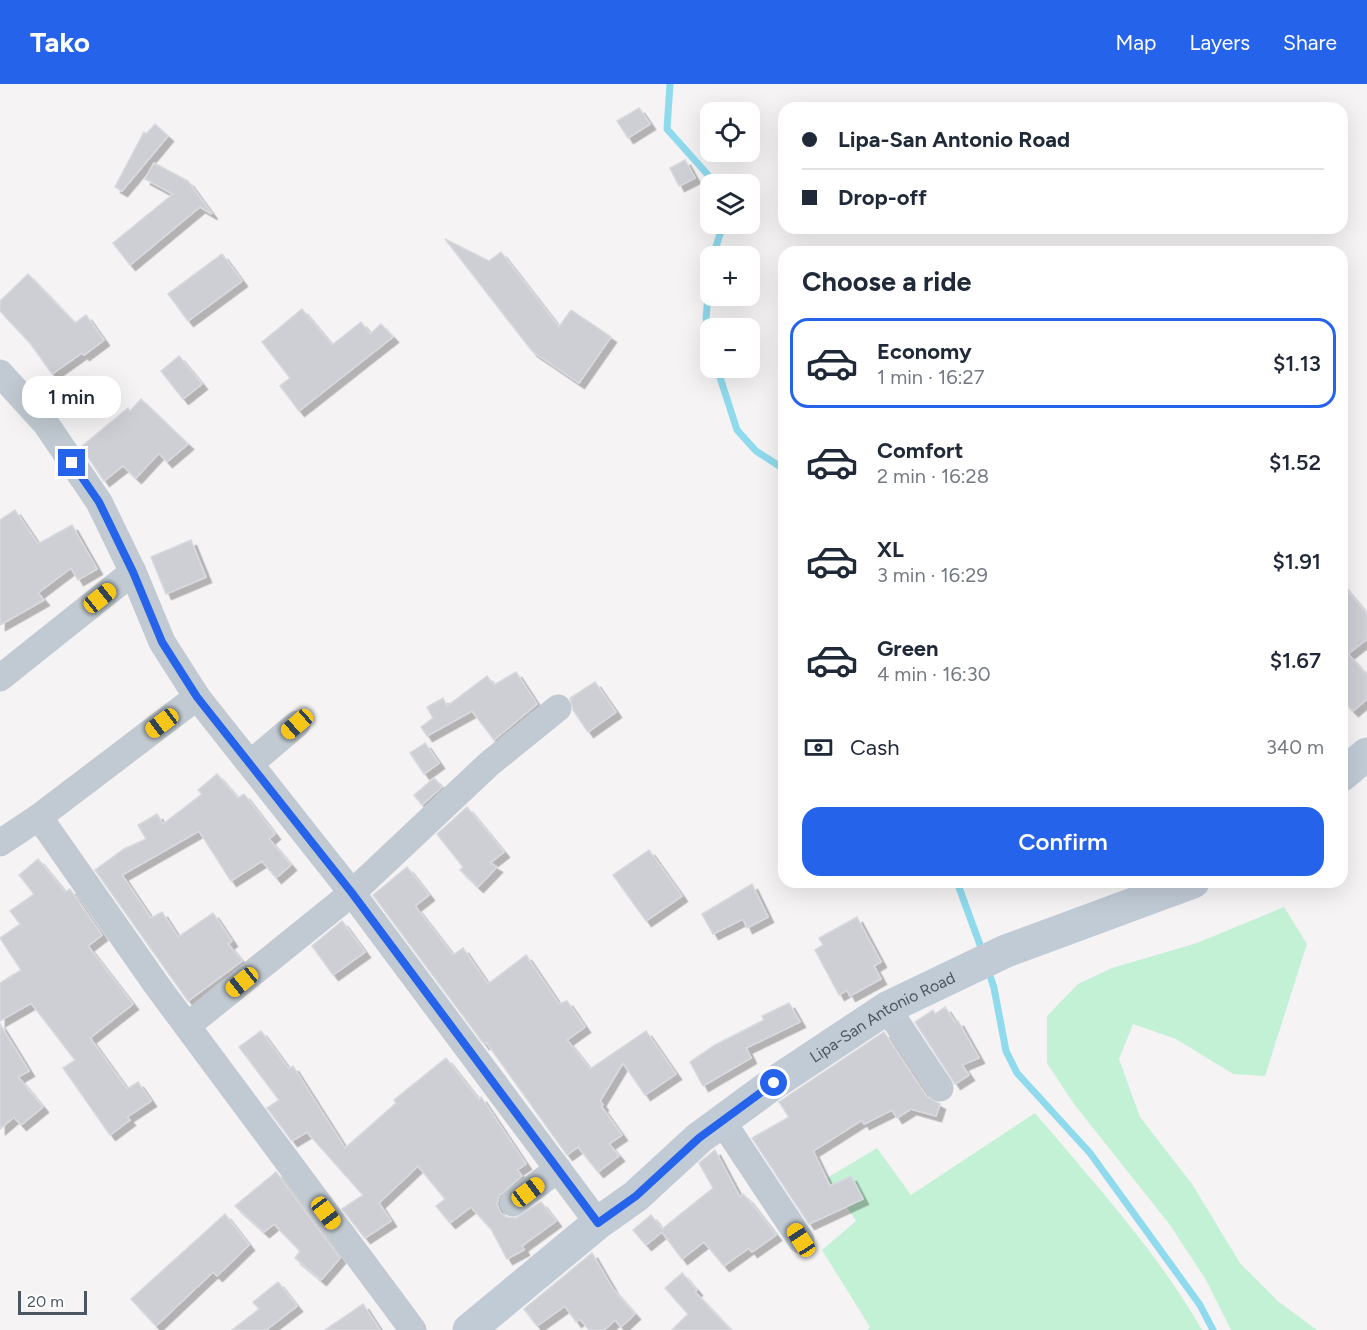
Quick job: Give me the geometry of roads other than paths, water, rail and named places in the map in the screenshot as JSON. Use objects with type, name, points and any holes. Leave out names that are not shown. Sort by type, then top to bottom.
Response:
[{"type":"main road","points":[[1348,770],[1367,754]]},
{"type":"main road","name":"Lipa-San Antonio Road","points":[[468,1330],[598,1223],[636,1196],[722,1121],[774,1083],[887,1008],[962,970],[1006,951],[1177,888]]},
{"type":"street","points":[[0,373],[46,424],[99,502],[133,572],[162,642],[197,697],[352,893],[598,1223]]},
{"type":"street","points":[[0,678],[133,572]]},
{"type":"street","points":[[0,843],[39,817],[197,697]]},
{"type":"street","points":[[187,1026],[352,893],[489,764],[558,708]]},
{"type":"street","points":[[251,764],[297,724]]},
{"type":"street","points":[[39,817],[187,1026],[413,1330]]},
{"type":"street","points":[[887,1008],[940,1088]]},
{"type":"street","points":[[722,1121],[801,1240]]},
{"type":"street","points":[[513,1203],[558,1169]]},
{"type":"waterway","points":[[670,84],[667,129],[707,174]]},
{"type":"waterway","points":[[716,246],[720,234]]},
{"type":"waterway","points":[[706,318],[707,306]]},
{"type":"waterway","points":[[720,378],[737,430],[756,451],[778,465]]},
{"type":"waterway","points":[[959,888],[983,953]]},
{"type":"waterway","points":[[988,969],[1006,1051],[1017,1073],[1090,1153],[1200,1305],[1213,1330]]}]
